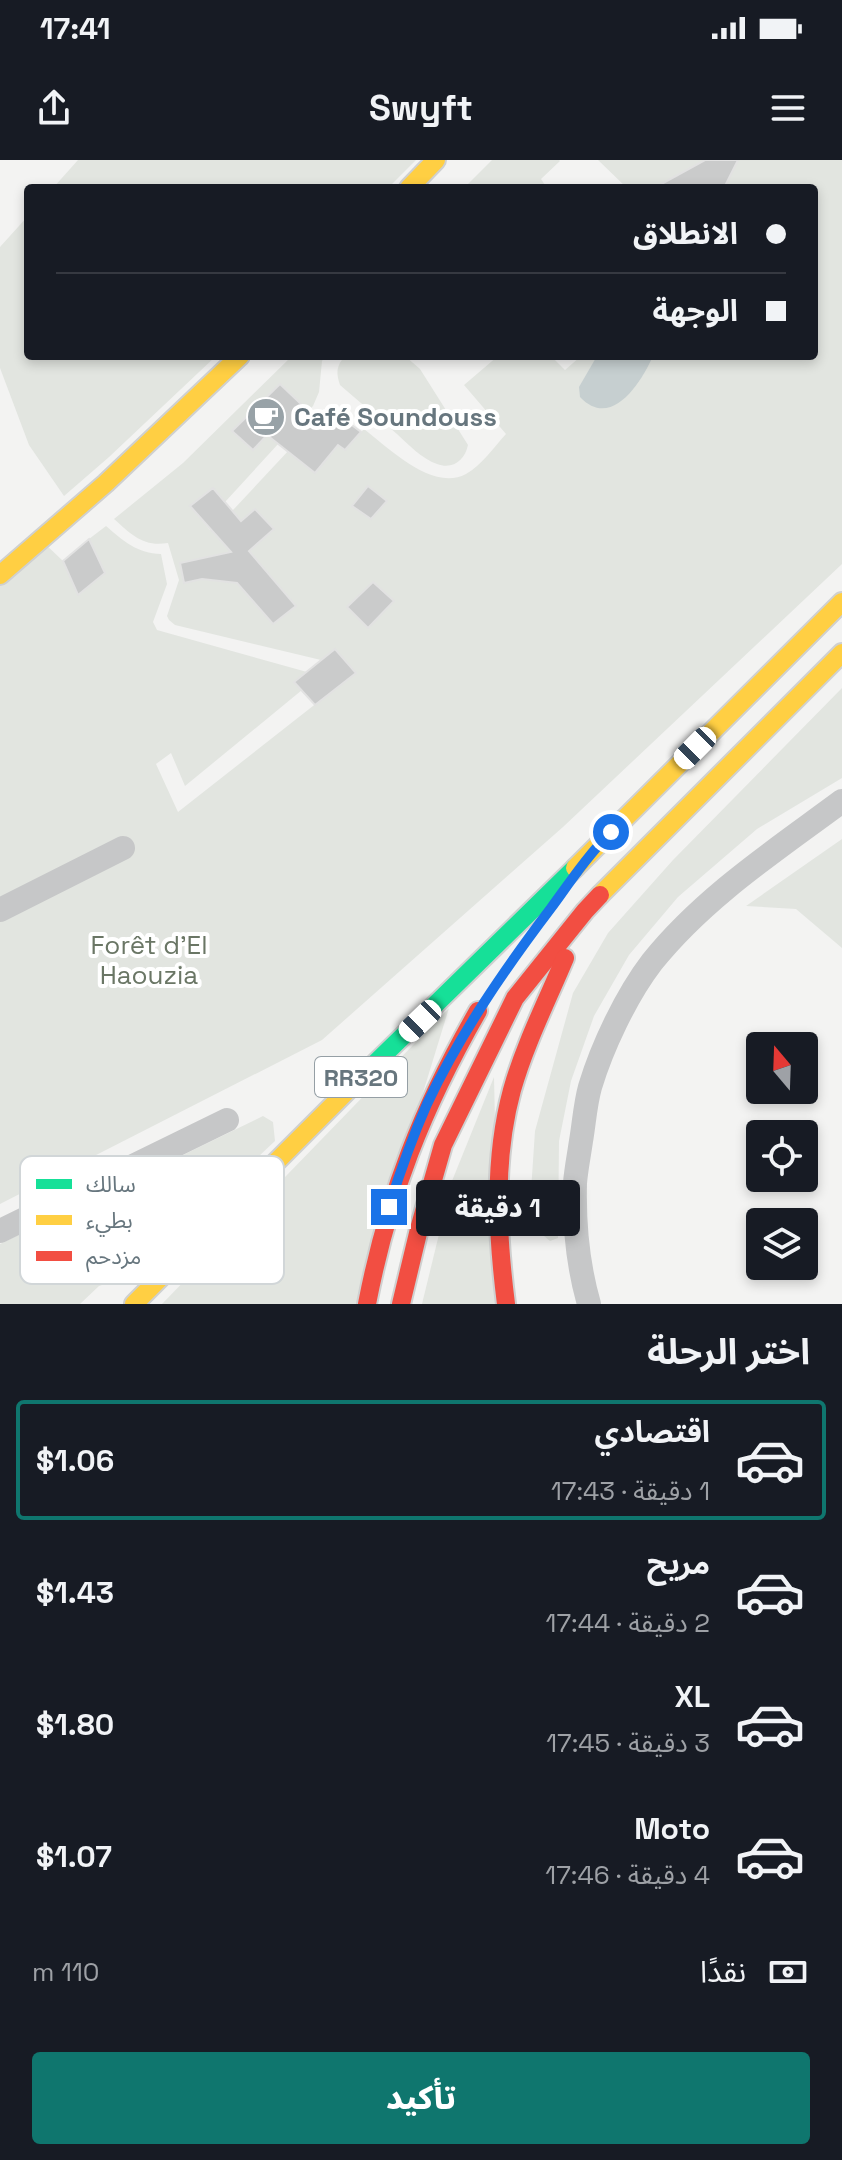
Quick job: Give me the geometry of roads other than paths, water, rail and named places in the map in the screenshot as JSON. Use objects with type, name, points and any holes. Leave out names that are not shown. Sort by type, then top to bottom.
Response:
[{"type":"main road","points":[[413,184],[436,160]]},
{"type":"main road","points":[[0,575],[106,483],[236,360]]},
{"type":"main road","name":"RR320","points":[[282,1156],[842,602]]},
{"type":"main road","points":[[401,1304],[443,1145],[515,998],[585,911],[842,653]]},
{"type":"main road","points":[[524,943],[590,853]]},
{"type":"main road","points":[[506,1304],[501,1269],[498,1182],[512,1090],[585,911]]},
{"type":"main road","points":[[367,1304],[386,1220],[407,1151],[454,1051],[491,991]]},
{"type":"main road","name":"RR320","points":[[134,1304],[154,1284]]},
{"type":"street","points":[[589,1304],[583,1285],[575,1182],[589,1090],[610,1035],[652,963],[692,919],[738,878],[842,801]]},
{"type":"street","points":[[0,910],[123,848]]},
{"type":"street","points":[[153,1156],[227,1120]]},
{"type":"street","points":[[0,1231],[20,1221]]},
{"type":"place","name":"Café Soundouss","points":[[266,417]]},
{"type":"park label","name":"Forêt d'El Haouzia","points":[[149,960]]}]
